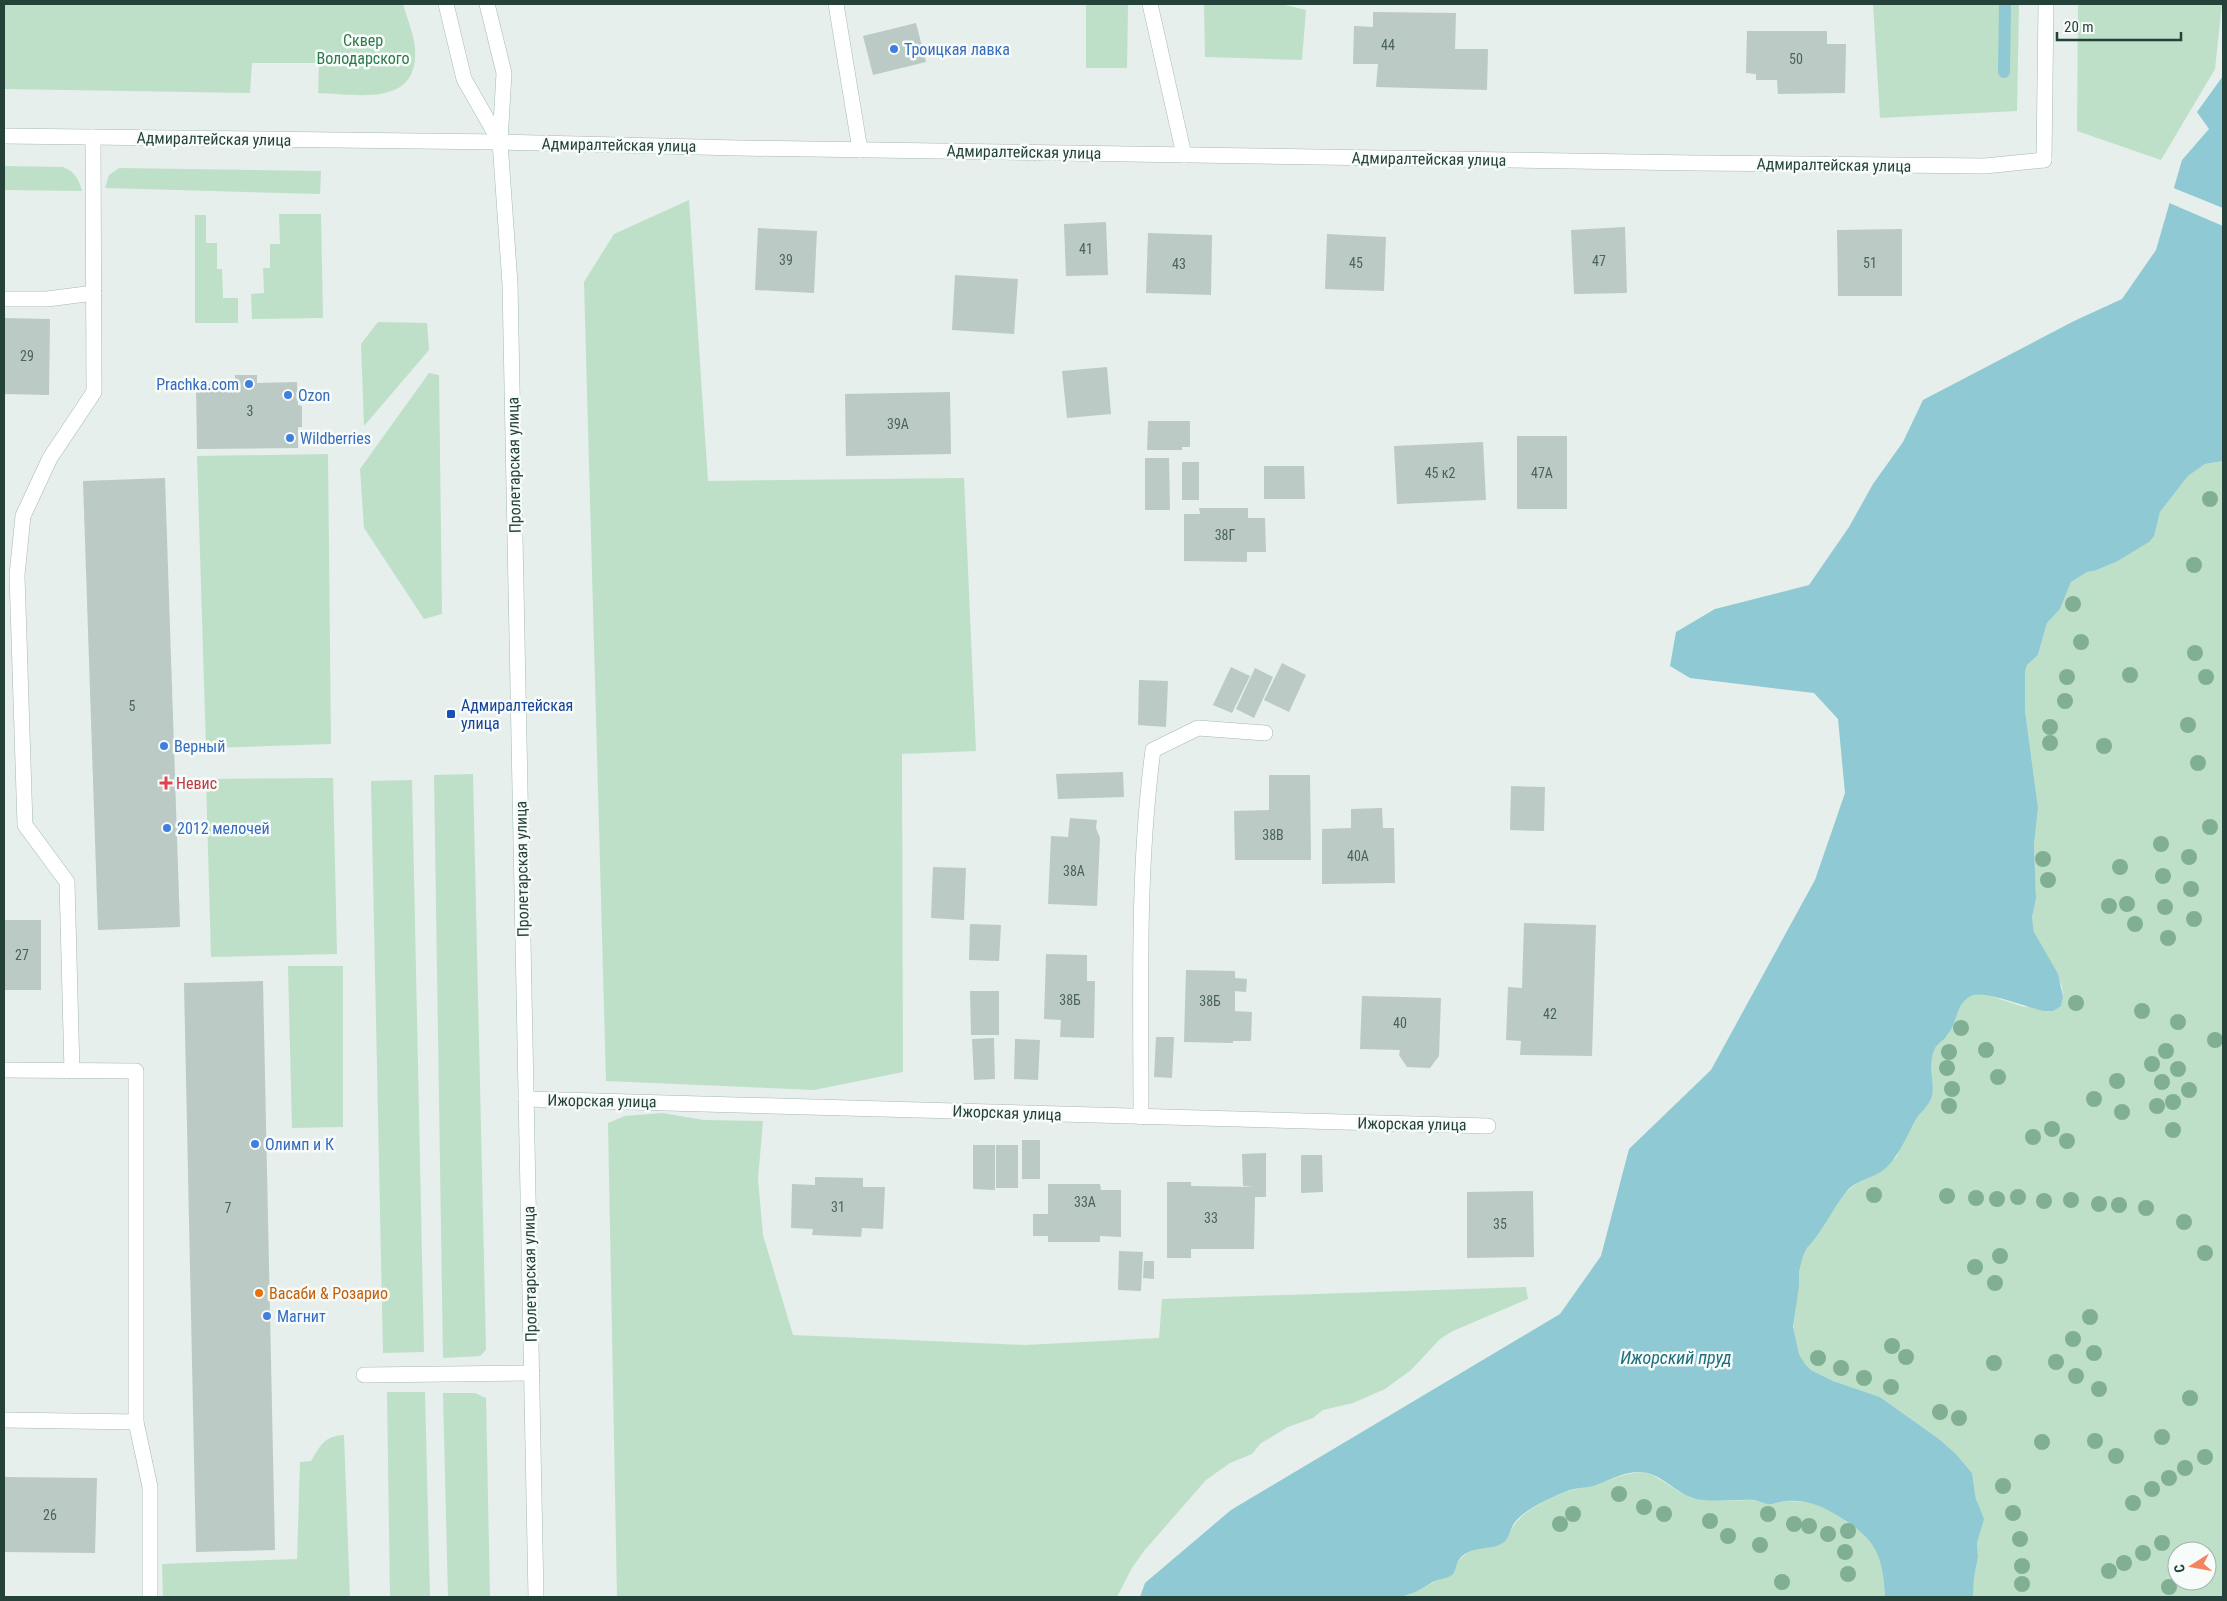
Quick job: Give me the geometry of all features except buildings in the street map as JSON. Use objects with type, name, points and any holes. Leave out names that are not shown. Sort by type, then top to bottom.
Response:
[{"type":"street","name":"Пролетарская улица","points":[[446,4],[464,79],[500,142]]},
{"type":"street","name":"Пролетарская улица","points":[[487,4],[504,74],[500,142],[510,284],[536,1597]]},
{"type":"street","points":[[836,4],[860,150]]},
{"type":"street","points":[[1150,4],[1184,155]]},
{"type":"street","name":"Адмиралтейская улица","points":[[4,136],[500,142],[860,150],[1985,166],[2044,160],[2046,4]]},
{"type":"street","points":[[72,1071],[67,882],[25,825],[10,575],[23,516],[50,458],[94,392],[93,137]]},
{"type":"street","points":[[4,299],[47,299],[94,293]]},
{"type":"street","points":[[1141,1117],[1140,980],[1147,797],[1153,750],[1198,728],[1265,732]]},
{"type":"street","points":[[4,1070],[136,1071],[136,1422],[150,1487],[150,1597]]},
{"type":"street","name":"Ижорская улица","points":[[526,1099],[1488,1126]]},
{"type":"street","points":[[364,1375],[532,1373]]},
{"type":"street","points":[[4,1420],[136,1422]]},
{"type":"green space","name":"Сквер Володарского","points":[[4,4],[403,4],[414,43],[414,68],[407,81],[396,89],[382,94],[366,95],[318,93],[319,63],[252,63],[250,93],[4,89]]},
{"type":"green space","points":[[1086,4],[1128,4],[1127,68],[1086,68]]},
{"type":"green space","points":[[1204,4],[1281,4],[1306,10],[1302,60],[1205,57]]},
{"type":"green space","points":[[1873,4],[2019,4],[2017,111],[1880,118]]},
{"type":"green space","points":[[2078,4],[2222,4],[2215,69],[2161,160],[2077,131]]},
{"type":"green space","points":[[4,166],[63,167],[76,176],[82,191],[4,190]]},
{"type":"green space","points":[[119,168],[321,171],[320,194],[105,188],[109,175]]},
{"type":"green space","points":[[689,200],[708,481],[964,478],[976,751],[902,754],[903,1072],[814,1090],[606,1081],[584,282],[614,234]]},
{"type":"green space","points":[[279,214],[321,214],[323,318],[252,319],[251,294],[264,293],[263,268],[270,268],[270,244],[280,244]]},
{"type":"green space","points":[[195,215],[206,215],[206,243],[217,243],[217,269],[222,269],[223,298],[238,298],[238,323],[195,323]]},
{"type":"green space","points":[[378,322],[427,323],[429,350],[364,426],[361,344]]},
{"type":"green space","points":[[429,373],[439,375],[442,614],[424,619],[364,528],[360,469]]},
{"type":"green space","points":[[328,454],[331,744],[206,748],[197,456]]},
{"type":"green space","points":[[2223,461],[2223,1597],[1973,1597],[1978,1557],[1977,1543],[1981,1529],[1972,1473],[1956,1454],[1939,1439],[1880,1397],[1833,1381],[1811,1370],[1805,1364],[1799,1354],[1793,1332],[1799,1272],[1807,1248],[1845,1193],[1862,1179],[1884,1170],[1897,1156],[1900,1147],[1918,1117],[1930,1101],[1933,1090],[1931,1061],[1935,1045],[1948,1035],[1959,1006],[1963,1001],[1974,994],[1985,994],[2024,1007],[2061,1006],[2063,997],[2062,986],[2034,932],[2032,917],[2036,899],[2034,845],[2038,808],[2025,710],[2025,672],[2027,665],[2038,655],[2047,623],[2060,609],[2071,582],[2087,572],[2116,562],[2140,546],[2158,520],[2160,512],[2188,476],[2205,464]]},
{"type":"green space","points":[[473,774],[486,1350],[480,1356],[443,1358],[434,775]]},
{"type":"green space","points":[[333,778],[337,954],[211,957],[206,779]]},
{"type":"green space","points":[[412,780],[424,1352],[383,1353],[371,781]]},
{"type":"green space","points":[[288,966],[343,966],[343,1127],[292,1128]]},
{"type":"green space","points":[[662,1113],[704,1120],[763,1121],[758,1179],[763,1235],[793,1335],[1025,1345],[1159,1338],[1162,1299],[1526,1287],[1528,1299],[1453,1331],[1440,1339],[1411,1370],[1385,1389],[1353,1403],[1323,1410],[1313,1418],[1288,1427],[1260,1444],[1252,1454],[1230,1463],[1206,1480],[1144,1551],[1132,1568],[1117,1597],[617,1597],[608,1123],[625,1116]]},
{"type":"green space","points":[[387,1392],[425,1392],[430,1597],[390,1597]]},
{"type":"green space","points":[[443,1393],[475,1393],[486,1398],[490,1597],[448,1597]]},
{"type":"green space","points":[[344,1435],[350,1597],[163,1597],[162,1564],[297,1559],[300,1462],[311,1461],[327,1439]]},
{"type":"green space","points":[[1642,1472],[1651,1474],[1690,1496],[1715,1501],[1752,1500],[1770,1504],[1786,1501],[1810,1502],[1831,1511],[1865,1534],[1875,1546],[1882,1562],[1885,1597],[1401,1597],[1455,1572],[1456,1565],[1467,1553],[1510,1532],[1520,1518],[1536,1506],[1555,1496],[1623,1475]]},
{"type":"water","name":"Ижорский пруд","points":[[2223,76],[2223,461],[2205,464],[2188,476],[2160,512],[2154,536],[2149,542],[2116,562],[2087,572],[2071,582],[2060,609],[2047,623],[2038,655],[2027,665],[2025,672],[2025,710],[2038,808],[2034,845],[2036,899],[2032,917],[2034,932],[2058,974],[2063,997],[2061,1006],[2053,1011],[2044,1011],[1985,995],[1971,996],[1966,999],[1959,1008],[1951,1029],[1934,1052],[1931,1063],[1933,1089],[1930,1102],[1917,1118],[1890,1164],[1880,1172],[1855,1184],[1846,1192],[1807,1248],[1799,1272],[1799,1286],[1793,1327],[1799,1354],[1805,1364],[1811,1370],[1833,1381],[1880,1397],[1939,1439],[1956,1454],[1972,1473],[1976,1499],[1984,1519],[1977,1543],[1978,1557],[1973,1597],[1885,1597],[1883,1573],[1877,1553],[1866,1537],[1846,1521],[1811,1503],[1783,1501],[1770,1504],[1754,1500],[1717,1501],[1696,1499],[1651,1474],[1635,1472],[1621,1475],[1593,1486],[1570,1490],[1541,1503],[1515,1522],[1508,1538],[1504,1542],[1465,1554],[1457,1563],[1454,1574],[1401,1597],[1140,1597],[1145,1583],[1231,1510],[1560,1314],[1601,1256],[1629,1149],[1711,1070],[1815,880],[1845,793],[1838,719],[1814,693],[1690,678],[1670,666],[1676,632],[1715,609],[1809,585],[1849,527],[1873,484],[1903,442],[1923,400],[2074,321],[2122,299],[2156,250],[2182,160],[2209,129],[2197,112]]},
{"type":"pier","points":[[2171,187],[2223,208],[2223,226],[2167,202]]},
{"type":"waterway","points":[[2004,72],[2005,4]]},
{"type":"place","name":"Троицкая лавка","points":[[894,49]]},
{"type":"place","name":"Prachka.com","points":[[249,384]]},
{"type":"place","name":"Ozon","points":[[288,395]]},
{"type":"place","name":"Wildberries","points":[[290,438]]},
{"type":"place","name":"Адмиралтейская улица","points":[[451,714]]},
{"type":"place","name":"Верный","points":[[164,746]]},
{"type":"place","name":"Невис","points":[[166,783]]},
{"type":"place","name":"2012 мелочей","points":[[167,828]]},
{"type":"place","name":"Олимп и К","points":[[255,1144]]},
{"type":"place","name":"Васаби & Розарио","points":[[259,1293]]},
{"type":"place","name":"Магнит","points":[[267,1316]]}]
